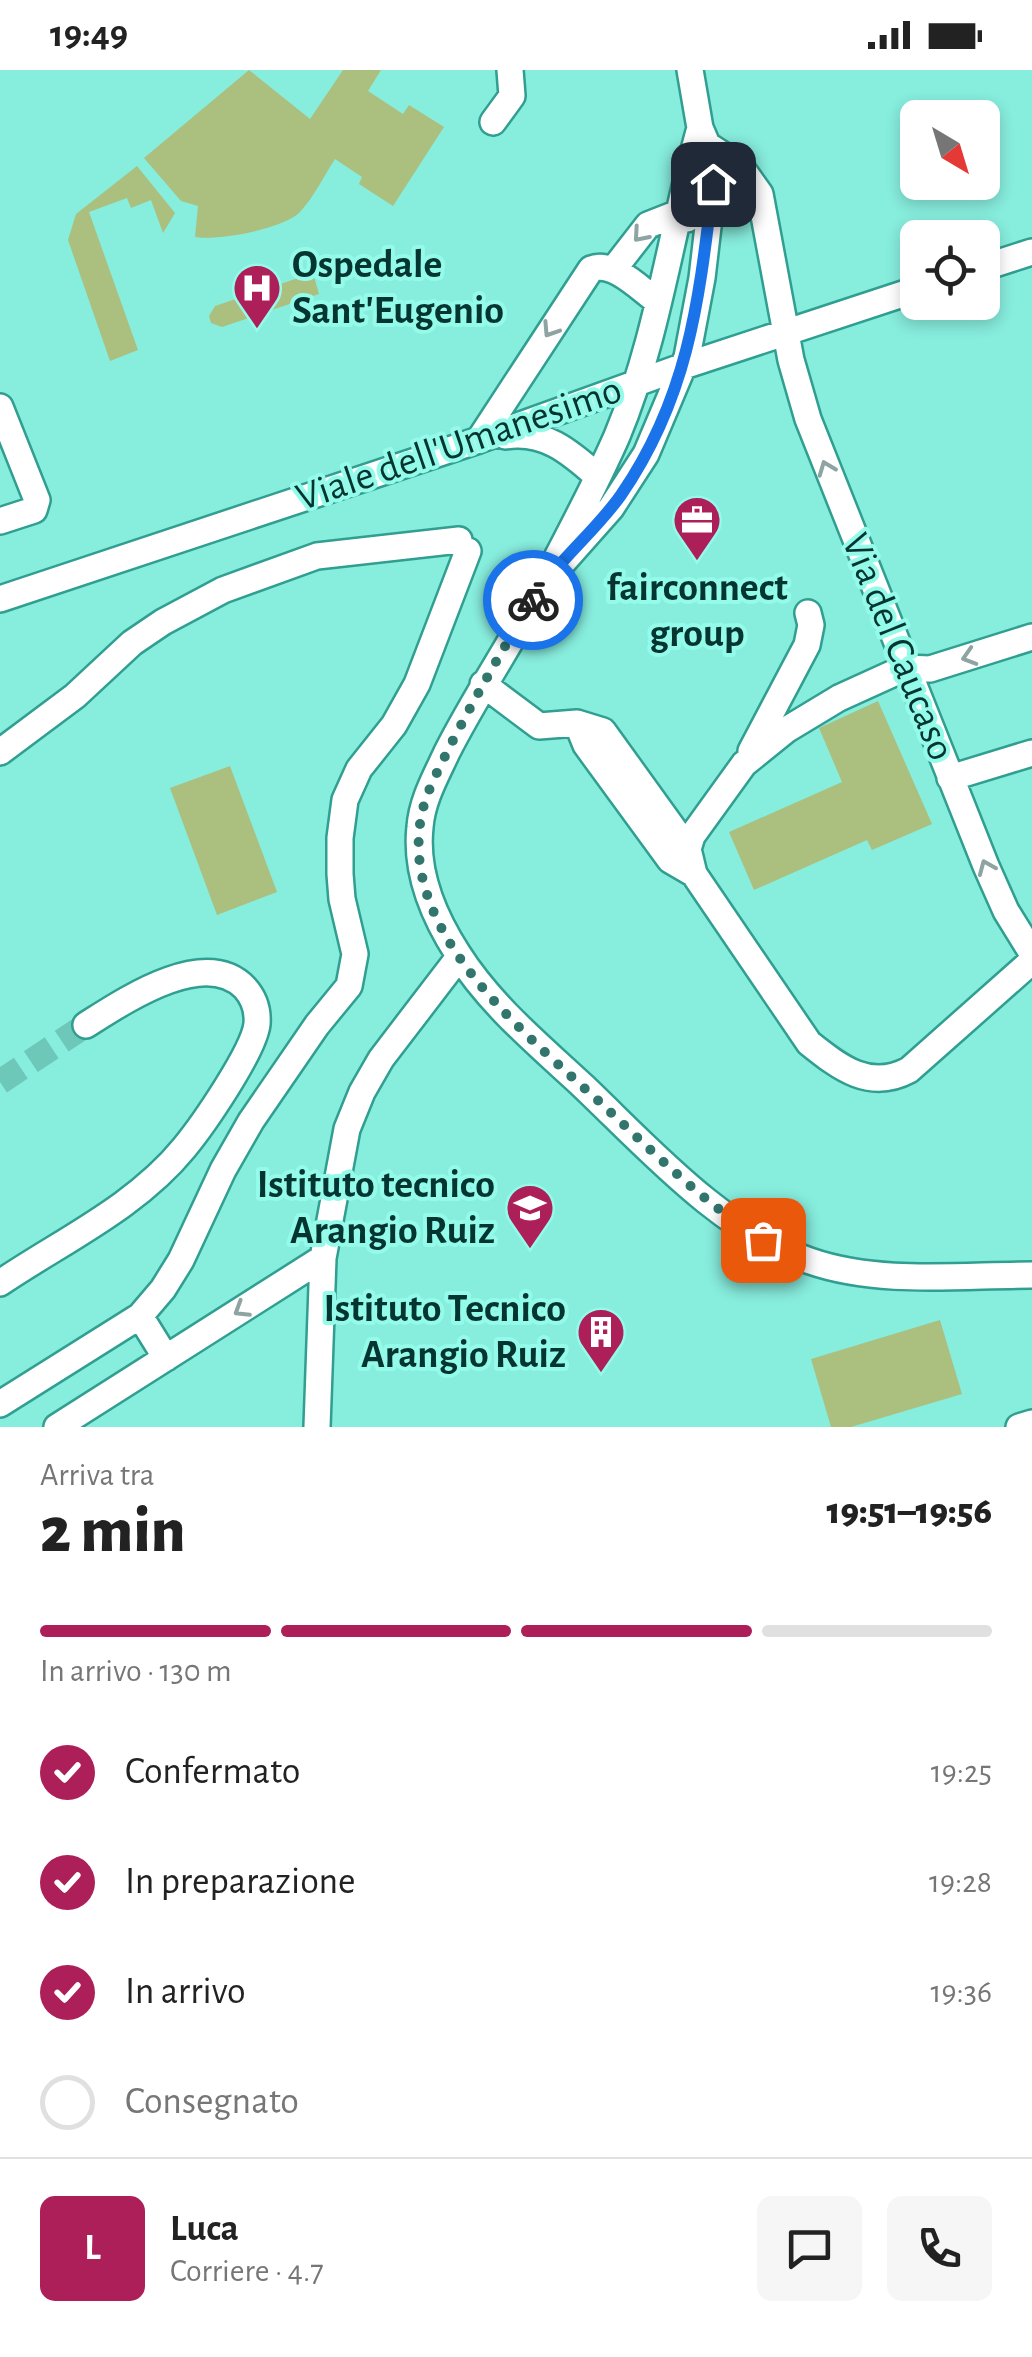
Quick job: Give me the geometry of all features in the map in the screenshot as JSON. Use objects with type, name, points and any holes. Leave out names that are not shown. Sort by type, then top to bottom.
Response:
[{"type":"street","points":[[493,122],[512,96],[510,70]]},
{"type":"street","points":[[541,587],[626,486],[652,443],[684,366],[713,184],[690,70]]},
{"type":"street","points":[[704,137],[676,214],[658,301],[617,435],[541,587],[483,684],[426,798],[419,831],[428,892],[460,957],[497,1004],[712,1204],[772,1246],[820,1264],[862,1272],[1032,1274]]},
{"type":"street","name":"Via del Caucaso","points":[[704,137],[746,171],[760,194],[796,379],[815,440],[996,890],[1032,957]]},
{"type":"street","points":[[676,214],[707,234]]},
{"type":"street","points":[[612,270],[648,224],[676,214]]},
{"type":"street","points":[[1000,262],[1032,252]]},
{"type":"street","points":[[479,440],[586,274],[596,266],[612,270],[658,301]]},
{"type":"street","name":"Viale dell'Umanesimo","points":[[0,598],[479,440],[636,382],[900,295]]},
{"type":"street","points":[[0,408],[37,500],[34,510],[0,521]]},
{"type":"street","points":[[479,440],[519,434],[542,437],[597,476]]},
{"type":"street","points":[[0,752],[75,696],[132,643],[234,584],[317,556],[463,546],[417,684],[394,725],[359,769],[345,800],[340,874],[355,954],[350,986],[316,1025],[252,1121],[164,1288],[140,1316],[0,1404]]},
{"type":"street","points":[[688,848],[692,836],[744,764],[807,645],[811,625],[808,612]]},
{"type":"street","points":[[744,764],[786,730],[839,698],[905,668],[930,669],[1032,637]]},
{"type":"street","points":[[483,684],[539,726],[577,723],[603,731],[688,848],[694,874],[809,1043],[834,1063],[872,1080],[892,1079],[909,1070],[1032,957]]},
{"type":"street","points":[[577,723],[586,746],[670,860],[694,874]]},
{"type":"street","points":[[950,778],[1032,753]]},
{"type":"street","points":[[317,1427],[323,1258],[347,1128],[388,1048],[460,957]]},
{"type":"street","points":[[0,1283],[102,1218],[171,1163],[194,1135],[244,1055],[257,1019],[252,998],[243,986],[230,978],[201,972],[148,989],[86,1025]]},
{"type":"street","points":[[58,1427],[323,1258]]},
{"type":"street","points":[[140,1316],[166,1358]]},
{"type":"street","points":[[1019,1427],[1032,1423]]},
{"type":"green space","points":[[249,70],[310,119],[343,70],[381,70],[368,91],[403,114],[409,105],[444,127],[393,206],[359,184],[362,177],[335,159],[310,200],[292,218],[250,232],[195,237],[198,206],[181,201],[144,158]]},
{"type":"green space","points":[[137,166],[175,213],[163,233],[151,200],[131,208],[127,198],[89,212],[138,350],[110,361],[68,240],[76,214]]},
{"type":"green space","points":[[313,273],[319,294],[222,327],[211,323],[209,316],[215,306]]},
{"type":"green space","points":[[878,701],[932,824],[872,850],[867,840],[754,890],[729,832],[842,782],[819,728]]},
{"type":"green space","points":[[230,766],[277,892],[217,915],[170,788]]},
{"type":"green space","points":[[940,1320],[962,1394],[851,1427],[831,1427],[811,1359]]},
{"type":"tunnel","points":[[0,1082],[86,1025]]},
{"type":"way so far","points":[[533,600],[483,684],[426,798],[419,843],[428,892],[448,938],[497,1004],[700,1194],[763,1240]]},
{"type":"place","name":"Ospedale Sant'Eugenio","points":[[257,330]]},
{"type":"place","name":"fairconnect group","points":[[697,562]]},
{"type":"place","name":"Istituto tecnico Arangio Ruiz","points":[[530,1250]]},
{"type":"place","name":"Istituto Tecnico Arangio Ruiz","points":[[601,1374]]},
{"type":"route","points":[[533,600],[619,497],[667,410],[691,338],[713,184]]}]
